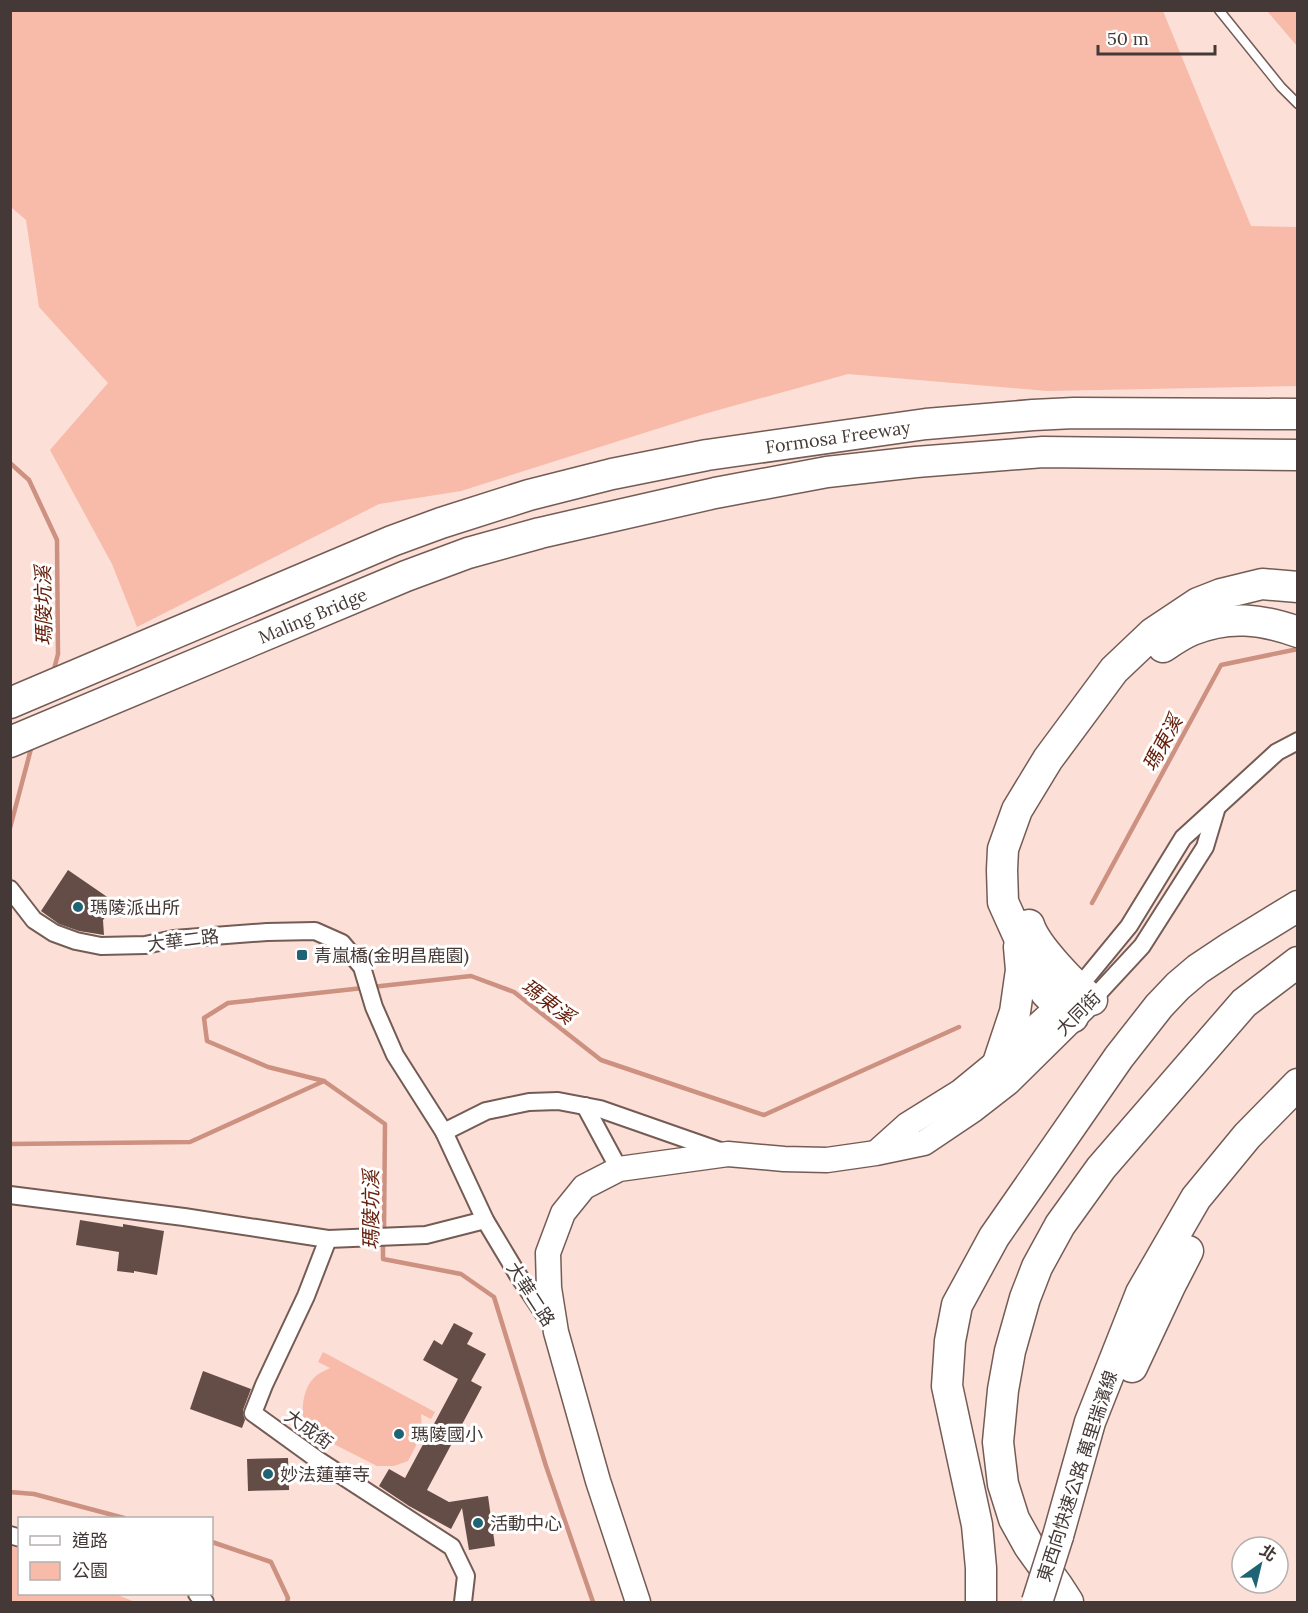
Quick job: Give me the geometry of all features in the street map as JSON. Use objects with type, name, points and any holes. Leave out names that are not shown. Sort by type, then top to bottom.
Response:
[{"type":"highway","name":"Formosa Freeway","points":[[392,541],[529,495],[612,474],[707,454],[926,424],[1033,415],[1074,413],[1298,414]]},
{"type":"highway","name":"Formosa Freeway","points":[[624,513],[827,472],[916,462],[1043,452],[1298,455]]},
{"type":"highway","name":"Maling Bridge","points":[[10,742],[406,576],[468,554],[624,513]]},
{"type":"highway","name":"Maling Bridge","points":[[10,703],[392,541]]},
{"type":"highway","points":[[1075,1003],[1046,993],[1018,938],[1003,902],[1003,849],[1017,810],[1048,759],[1114,670],[1153,633],[1198,603],[1221,594],[1262,584],[1298,587]]},
{"type":"highway","points":[[1075,1003],[1049,956],[1031,931],[1021,901],[1018,878],[1026,832],[1035,812],[1068,761],[1127,681],[1161,648],[1191,631],[1217,622],[1232,620],[1254,620],[1276,624],[1298,632]]},
{"type":"highway","points":[[981,1602],[977,1525],[947,1386],[950,1341],[957,1305],[994,1237],[1119,1057],[1159,1006],[1198,969],[1298,906]]},
{"type":"highway","points":[[999,1060],[1015,1012],[1021,970],[1018,938]]},
{"type":"highway","points":[[1068,1602],[1029,1546],[1014,1519],[1003,1484],[998,1442],[1003,1390],[1010,1351],[1025,1298],[1037,1267],[1060,1225],[1101,1168],[1244,1003],[1298,962]]},
{"type":"highway","name":"東西向快速公路 萬里瑞濱線","points":[[1037,1602],[1090,1422],[1142,1293],[1196,1198],[1247,1136],[1298,1084]]},
{"type":"highway","name":"東西向快速公路 萬里瑞濱線","points":[[1059,1602],[1111,1420],[1170,1286],[1200,1227],[1244,1166],[1298,1113]]},
{"type":"street","name":"大同街","points":[[556,1332],[549,1288],[548,1253],[563,1213],[584,1187],[619,1169],[728,1154],[827,1160],[924,1143],[1009,1082],[1075,1003],[1128,926],[1183,838],[1277,752],[1298,741]]},
{"type":"street","name":"大同街","points":[[876,1153],[907,1125],[960,1092],[1075,1003],[1142,946],[1205,848],[1217,807]]},
{"type":"street","name":"大華二路","points":[[10,889],[34,920],[54,933],[101,946],[145,945],[174,939],[267,932],[315,931],[342,943],[362,967],[374,1007],[395,1055],[444,1132],[485,1220],[556,1332],[598,1481],[638,1602]]},
{"type":"street","points":[[444,1132],[486,1111],[529,1102],[558,1101],[600,1109],[728,1154]]},
{"type":"street","points":[[585,1106],[619,1169]]},
{"type":"street","points":[[10,1195],[184,1217],[328,1239],[426,1235],[485,1220]]},
{"type":"street","name":"大成街","points":[[328,1239],[306,1296],[253,1413],[318,1460],[452,1547],[466,1576],[463,1602]]},
{"type":"lane","points":[[1219,10],[1281,87],[1298,104]]},
{"type":"green space","points":[[11,10],[1163,11],[1251,226],[1297,227],[1297,386],[1047,391],[848,374],[704,414],[461,491],[379,504],[137,627],[112,564],[50,450],[108,383],[39,307],[26,220],[11,207]]},
{"type":"green space","points":[[1267,11],[1297,11],[1297,46]]},
{"type":"green space","points":[[323,1352],[435,1412],[431,1419],[421,1414],[422,1434],[408,1461],[394,1466],[377,1466],[314,1434],[305,1422],[304,1399],[307,1388],[315,1377],[330,1368],[318,1362]]},
{"type":"green space","points":[[10,1545],[18,1549],[18,1595],[118,1595],[135,1602],[11,1602]]},
{"type":"building","name":"瑪陵派出所","points":[[68,870],[116,903],[103,920],[104,935],[79,931],[59,924],[41,911]]},
{"type":"building","points":[[80,1220],[164,1231],[157,1275],[117,1271],[119,1252],[76,1245]]},
{"type":"building","points":[[454,1323],[473,1333],[467,1344],[486,1354],[471,1381],[482,1387],[427,1490],[449,1502],[488,1496],[495,1546],[469,1550],[462,1508],[451,1529],[379,1486],[389,1469],[405,1478],[458,1379],[423,1360],[434,1340],[442,1345]]},
{"type":"building","points":[[203,1371],[251,1389],[243,1410],[245,1420],[242,1428],[190,1409]]},
{"type":"building","name":"妙法蓮華寺","points":[[288,1458],[289,1490],[248,1491],[247,1459]]},
{"type":"waterway","name":"瑪陵坑溪","points":[[10,463],[29,480],[57,540],[58,654],[53,673]]},
{"type":"waterway","name":"瑪東溪","points":[[1092,903],[1221,665],[1298,649]]},
{"type":"waterway","name":"瑪陵坑溪","points":[[10,828],[32,745]]},
{"type":"waterway","name":"瑪東溪","points":[[372,987],[471,976],[514,992],[601,1060],[764,1115],[959,1027]]},
{"type":"waterway","name":"瑪東溪","points":[[324,1081],[268,1067],[207,1041],[204,1018],[228,1003],[363,988]]},
{"type":"waterway","name":"瑪陵坑溪","points":[[10,1144],[190,1142],[324,1081],[385,1124],[384,1232]]},
{"type":"waterway","name":"瑪陵坑溪","points":[[383,1241],[383,1259],[461,1274],[494,1297],[546,1466],[593,1602]]},
{"type":"waterway","points":[[10,1492],[34,1494],[120,1517]]},
{"type":"waterway","points":[[213,1542],[271,1562],[288,1598],[287,1602]]},
{"type":"place","name":"瑪陵派出所","points":[[78,907]]},
{"type":"place","name":"青嵐橋(金明昌鹿園)","points":[[302,955]]},
{"type":"place","name":"瑪陵國小","points":[[399,1434]]},
{"type":"place","name":"妙法蓮華寺","points":[[268,1474]]},
{"type":"place","name":"活動中心","points":[[478,1523]]}]
